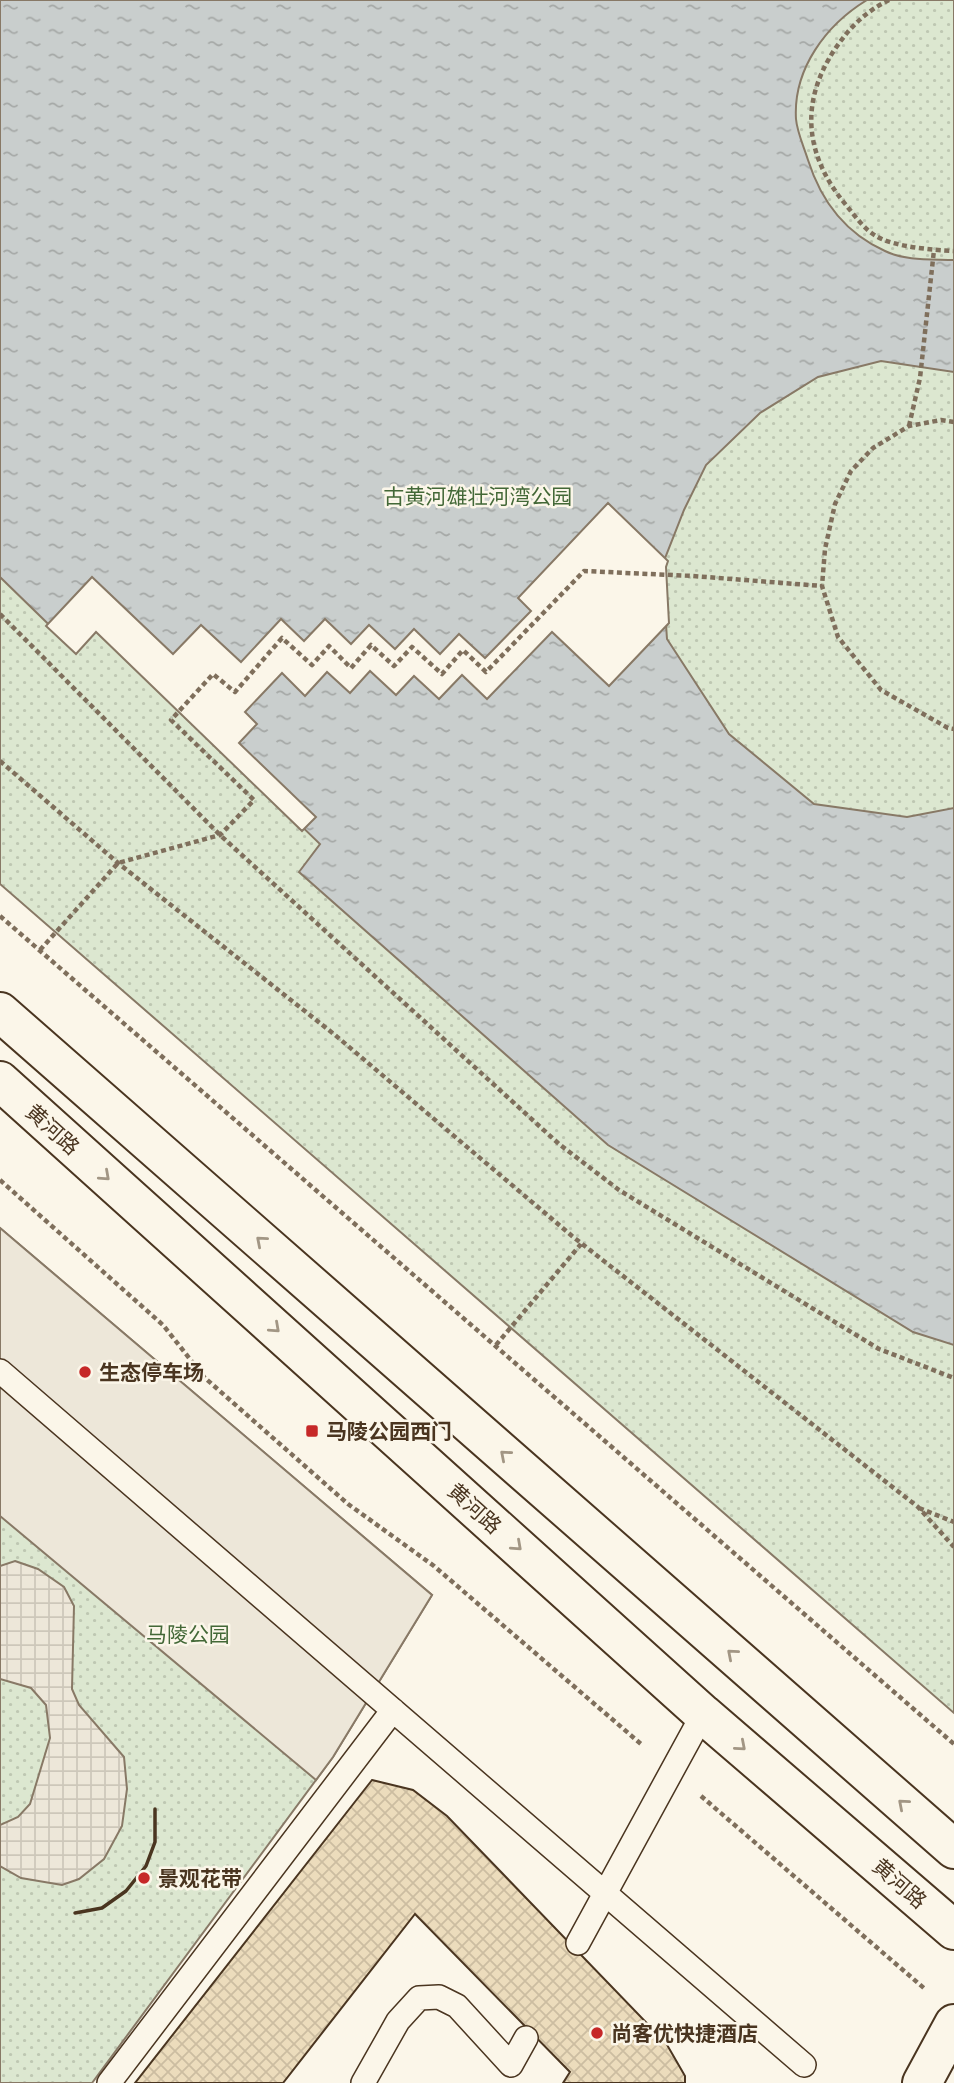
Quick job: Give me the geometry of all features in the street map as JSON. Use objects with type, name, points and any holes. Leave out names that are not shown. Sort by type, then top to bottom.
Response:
[{"type":"main road","points":[[0,1012],[954,1849]]},
{"type":"main road","name":"黄河路","points":[[0,1082],[703,1714],[954,1930]]},
{"type":"main road","points":[[922,2083],[954,2024]]},
{"type":"lane","points":[[0,1371],[804,2065]]},
{"type":"lane","points":[[108,2083],[393,1710]]},
{"type":"lane","points":[[578,1943],[703,1714]]},
{"type":"lane","points":[[363,2083],[398,2021],[419,1998],[439,1997],[457,2006],[506,2074],[526,2038]]},
{"type":"path","points":[[890,0],[870,9],[848,29],[821,69],[811,101],[812,130],[819,162],[833,189],[877,237],[934,250],[954,251]]},
{"type":"path","points":[[909,426],[920,378],[934,250]]},
{"type":"path","points":[[954,422],[941,420],[909,426],[873,447],[851,471],[835,503],[825,549],[822,586],[838,637],[881,690],[954,729]]},
{"type":"path","points":[[40,950],[118,863],[220,835],[254,800],[171,720],[213,674],[234,692],[282,638],[312,665],[329,646],[351,668],[371,645],[394,666],[412,647],[442,674],[463,650],[486,672],[584,571],[822,586]]},
{"type":"path","points":[[0,614],[220,835],[559,1144],[619,1190],[879,1349],[954,1378]]},
{"type":"path","points":[[0,761],[118,863],[335,1035],[581,1244],[918,1507],[954,1547]]},
{"type":"path","points":[[0,916],[954,1744]]},
{"type":"path","points":[[0,1180],[163,1325],[205,1378],[348,1504],[434,1566],[926,1990]]},
{"type":"path","points":[[496,1345],[581,1244]]},
{"type":"path","points":[[918,1507],[954,1522]]},
{"type":"green space","name":"古黄河雄壮河湾公园","points":[[0,0],[954,0],[954,1713],[0,884]]},
{"type":"green space","name":"马陵公园","points":[[0,1228],[432,1595],[333,1757],[92,2083],[0,2083]]},
{"type":"shaded area","name":"生态停车场","points":[[0,1228],[432,1595],[333,1757],[316,1780],[0,1516]]},
{"type":"shaded area","points":[[15,1561],[38,1569],[64,1587],[74,1606],[72,1689],[79,1705],[124,1757],[127,1789],[122,1826],[104,1859],[79,1879],[62,1885],[21,1878],[0,1866],[0,1825],[18,1817],[30,1804],[50,1738],[46,1705],[31,1688],[0,1679],[0,1566]]},
{"type":"water","name":"古黄河雄壮河湾公园","points":[[0,0],[867,0],[838,22],[815,50],[806,66],[797,101],[798,129],[820,189],[846,225],[871,244],[893,254],[919,259],[954,260],[954,372],[881,361],[818,377],[760,413],[706,465],[684,510],[662,566],[667,639],[729,734],[814,804],[907,817],[954,808],[954,1345],[913,1332],[608,1145],[299,872],[320,844],[96,627],[76,651],[0,577]]},
{"type":"pier","points":[[608,503],[668,561],[669,623],[609,686],[552,632],[487,699],[462,675],[439,699],[414,676],[396,695],[370,671],[350,693],[327,672],[305,696],[282,673],[245,712],[257,724],[239,743],[316,817],[302,831],[96,632],[76,654],[46,626],[92,577],[173,654],[201,625],[241,662],[281,619],[304,641],[325,619],[351,644],[369,625],[395,649],[414,629],[440,654],[459,634],[485,658],[531,611],[518,598]]},
{"type":"building","points":[[372,1780],[413,1790],[447,1816],[666,2043],[685,2076],[685,2083],[563,2083],[570,2072],[415,1914],[283,2083],[135,2083]]},
{"type":"wall","points":[[75,1913],[102,1908],[126,1891],[146,1866],[155,1842],[155,1809]]},
{"type":"place","name":"生态停车场","points":[[85,1372]]},
{"type":"place","name":"马陵公园西门","points":[[312,1431]]},
{"type":"place","name":"景观花带","points":[[144,1878]]},
{"type":"place","name":"尚客优快捷酒店","points":[[597,2033]]}]
